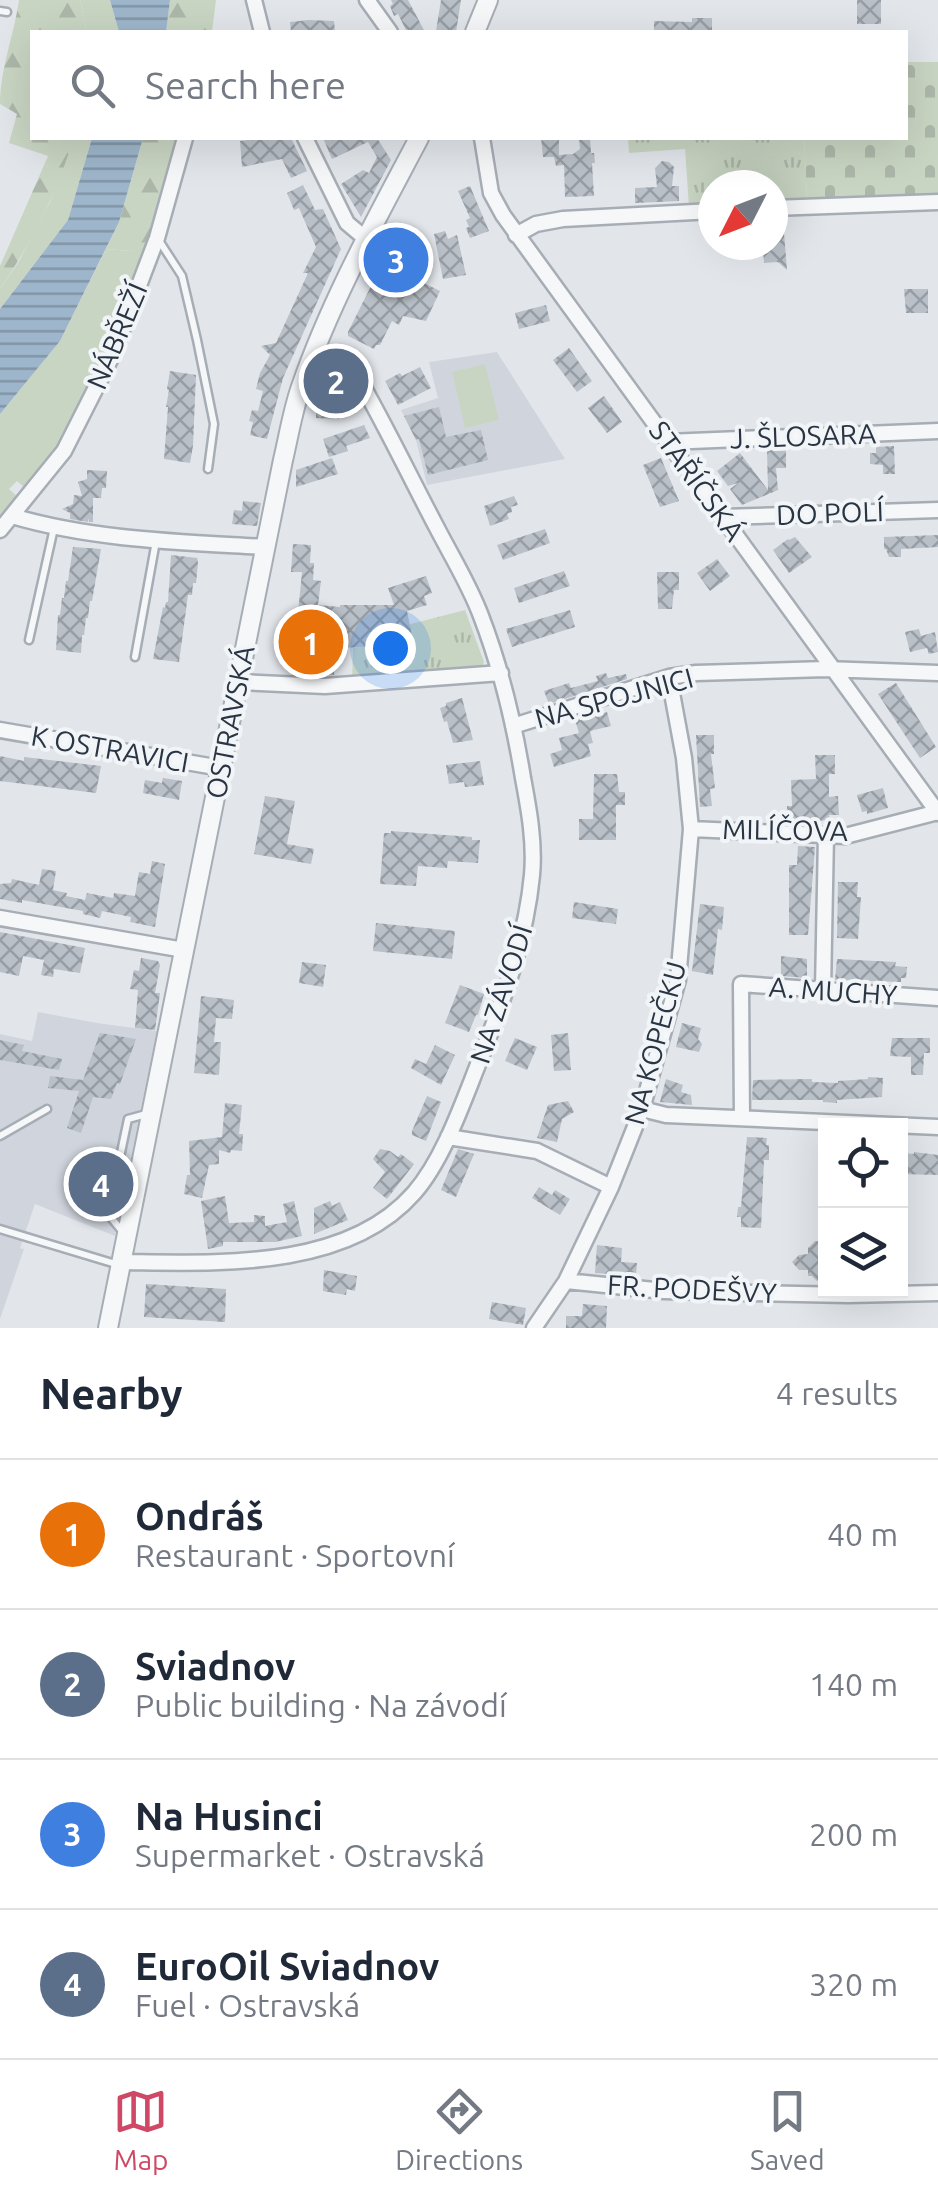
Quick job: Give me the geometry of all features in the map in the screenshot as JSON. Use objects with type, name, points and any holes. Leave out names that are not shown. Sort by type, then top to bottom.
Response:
[{"type":"street","points":[[254,0],[262,30]]},
{"type":"street","points":[[367,0],[389,30]]},
{"type":"street","points":[[476,30],[488,0]]},
{"type":"street","name":"NÁBŘEŽÍ","points":[[0,530],[64,451],[113,354],[157,238],[184,140]]},
{"type":"street","points":[[307,140],[346,223],[366,239]]},
{"type":"street","name":"OSTRAVSKÁ","points":[[108,1328],[300,388],[366,239],[418,140]]},
{"type":"street","name":"STAŘÍČSKÁ","points":[[482,140],[491,193],[516,235],[938,813]]},
{"type":"street","points":[[788,207],[938,202]]},
{"type":"street","points":[[516,235],[536,224],[564,219],[698,212]]},
{"type":"street","name":"NA ZÁVODÍ","points":[[121,1264],[276,1257],[325,1248],[393,1214],[424,1181],[448,1137],[509,986],[527,920],[533,871],[532,827],[501,673],[480,612],[364,388],[350,368],[313,355]]},
{"type":"street","name":"J. ŠLOSARA","points":[[667,442],[938,431]]},
{"type":"street","name":"DO POLÍ","points":[[722,516],[938,510]]},
{"type":"street","points":[[12,516],[54,528],[265,548]]},
{"type":"street","name":"NA SPOJNICI","points":[[513,726],[669,678],[715,672],[938,672]]},
{"type":"street","points":[[238,682],[324,686],[501,673]]},
{"type":"street","name":"NA KOPEČKU","points":[[534,1328],[566,1281],[611,1187],[642,1109],[678,980],[690,829],[684,758],[669,678]]},
{"type":"street","name":"K OSTRAVICI","points":[[0,730],[220,768]]},
{"type":"street","name":"MILÍČOVA","points":[[690,829],[844,836],[938,813]]},
{"type":"street","points":[[823,990],[826,835]]},
{"type":"street","points":[[0,918],[184,950]]},
{"type":"street","name":"A. MUCHY","points":[[742,1118],[741,984],[938,998]]},
{"type":"street","points":[[642,1109],[666,1115],[938,1127]]},
{"type":"street","points":[[448,1137],[537,1151],[611,1187]]},
{"type":"street","name":"FR. PODEŠVY","points":[[566,1281],[664,1292],[938,1293]]},
{"type":"lane","points":[[157,238],[182,276],[197,340],[214,424],[208,469]]},
{"type":"lane","points":[[29,640],[54,528]]},
{"type":"lane","points":[[135,657],[156,540]]},
{"type":"lane","points":[[0,1136],[46,1109]]},
{"type":"lane","points":[[0,1229],[121,1264]]},
{"type":"shaded area","points":[[497,352],[565,459],[427,485],[416,440],[401,410],[438,398],[429,362]]},
{"type":"shaded area","points":[[38,1012],[157,1031],[115,1236],[35,1204],[0,1319],[0,1034],[32,1041]]},
{"type":"green space","points":[[19,0],[80,0],[87,30],[30,30],[30,140],[72,140],[43,216],[0,289],[0,266],[48,156],[9,143],[17,114],[0,104]]},
{"type":"green space","points":[[80,0],[110,0],[118,30],[87,30]]},
{"type":"green space","points":[[170,0],[216,0],[212,30],[166,30]]},
{"type":"green space","points":[[908,62],[938,62],[938,194],[807,201],[804,140],[908,140]]},
{"type":"green space","points":[[72,140],[91,140],[68,220],[0,309],[0,289],[50,202]]},
{"type":"green space","points":[[142,140],[180,140],[151,243],[132,251],[106,249],[119,222]]},
{"type":"green space","points":[[628,140],[804,140],[807,201],[788,202],[788,170],[698,170],[698,207],[689,207],[685,149],[629,153]]},
{"type":"green space","points":[[151,243],[110,343],[57,452],[25,488],[17,481],[9,489],[18,497],[0,517],[0,414],[60,341],[106,249],[131,251]]},
{"type":"green space","points":[[485,364],[499,420],[465,428],[452,372]]},
{"type":"green space","points":[[465,610],[484,662],[481,669],[352,681],[353,648],[383,648],[384,631]]},
{"type":"water","points":[[110,0],[170,0],[166,30],[118,30]]},
{"type":"water","points":[[91,140],[142,140],[119,222],[60,341],[0,414],[0,309],[68,220]]},
{"type":"building","points":[[391,0],[408,0],[424,30],[406,30],[398,14],[394,16],[390,6]]},
{"type":"building","points":[[441,0],[461,0],[456,30],[436,30]]},
{"type":"building","points":[[857,0],[881,0],[881,24],[857,24]]},
{"type":"building","points":[[692,18],[712,18],[712,30],[654,30],[654,21],[692,22]]},
{"type":"building","points":[[334,21],[335,30],[291,30],[290,22]]},
{"type":"building","points":[[292,140],[307,171],[291,178],[282,159],[242,167],[240,141]]},
{"type":"building","points":[[324,140],[378,140],[391,160],[361,217],[341,184],[363,170],[369,173],[377,157],[368,142],[332,159]]},
{"type":"building","points":[[541,140],[559,140],[559,155],[573,154],[580,149],[579,140],[590,140],[595,163],[594,196],[565,197],[564,165],[556,166],[554,157],[543,157]]},
{"type":"building","points":[[662,161],[674,167],[672,186],[679,186],[679,201],[635,203],[635,188],[657,187],[655,168]]},
{"type":"building","points":[[303,185],[315,210],[323,209],[341,249],[283,378],[267,439],[250,435],[253,422],[249,421],[252,410],[258,411],[263,391],[256,389],[270,355],[261,346],[276,343],[316,247],[299,208],[294,210],[287,193]]},
{"type":"building","points":[[470,186],[489,231],[470,238],[466,220],[470,218],[458,191]]},
{"type":"building","points":[[445,231],[448,239],[457,235],[466,275],[443,279],[434,234]]},
{"type":"building","points":[[392,244],[425,261],[416,279],[440,291],[426,321],[403,316],[399,325],[392,321],[374,349],[348,336],[348,332]]},
{"type":"building","points":[[764,260],[786,260],[787,270],[778,262]]},
{"type":"building","points":[[904,289],[928,289],[928,313],[906,313]]},
{"type":"building","points":[[546,305],[550,321],[519,329],[515,313]]},
{"type":"building","points":[[569,348],[592,381],[577,392],[553,360]]},
{"type":"building","points":[[420,367],[431,388],[398,405],[385,381]]},
{"type":"building","points":[[170,371],[196,375],[190,463],[164,459]]},
{"type":"building","points":[[322,376],[344,378],[345,390],[339,391],[339,419],[316,418],[316,398],[324,398]]},
{"type":"building","points":[[604,396],[622,422],[607,433],[588,408]]},
{"type":"building","points":[[439,407],[446,437],[481,430],[488,460],[428,475],[419,439],[416,440],[404,416]]},
{"type":"building","points":[[364,425],[370,438],[329,457],[323,439]]},
{"type":"building","points":[[894,446],[895,474],[883,474],[883,465],[870,464],[870,453],[876,453],[876,447]]},
{"type":"building","points":[[767,450],[786,450],[786,468],[776,468],[778,490],[742,505],[730,489],[738,483],[728,486],[717,471],[740,453],[768,490]]},
{"type":"building","points":[[332,458],[338,474],[296,487],[296,470]]},
{"type":"building","points":[[661,458],[679,501],[660,507],[643,465]]},
{"type":"building","points":[[87,470],[107,471],[101,498],[93,498],[93,522],[88,518],[88,522],[70,519],[70,513],[62,509],[73,504],[74,495],[82,496],[78,482],[87,479]]},
{"type":"building","points":[[514,496],[518,505],[511,507],[509,519],[490,526],[484,506]]},
{"type":"building","points":[[243,501],[261,503],[257,526],[232,524],[234,510],[242,511]]},
{"type":"building","points":[[545,529],[550,543],[503,560],[497,545]]},
{"type":"building","points":[[938,535],[938,547],[901,549],[901,557],[889,557],[884,549],[884,537]]},
{"type":"building","points":[[795,537],[812,557],[789,573],[773,550]]},
{"type":"building","points":[[293,544],[311,545],[313,580],[321,581],[318,605],[394,605],[388,588],[426,576],[432,593],[424,596],[427,605],[407,611],[416,655],[402,658],[400,648],[320,647],[334,665],[334,675],[292,674],[302,572],[291,572]]},
{"type":"building","points":[[73,547],[101,549],[81,653],[56,650],[58,615]]},
{"type":"building","points":[[171,555],[197,558],[198,563],[196,583],[192,595],[188,595],[179,662],[153,659],[163,607],[168,602]]},
{"type":"building","points":[[717,559],[730,576],[710,591],[697,573]]},
{"type":"building","points":[[564,571],[570,586],[519,603],[514,588]]},
{"type":"building","points":[[657,572],[679,572],[679,590],[674,590],[672,609],[658,609]]},
{"type":"building","points":[[570,610],[575,627],[512,647],[506,629]]},
{"type":"building","points":[[919,629],[921,636],[935,632],[938,652],[929,654],[927,648],[910,652],[905,632]]},
{"type":"building","points":[[606,673],[608,678],[626,674],[627,679],[549,704],[544,691],[569,683],[571,688],[598,681],[596,676]]},
{"type":"building","points":[[896,683],[936,747],[920,758],[878,694]]},
{"type":"building","points":[[462,698],[473,740],[453,743],[440,708]]},
{"type":"building","points":[[607,712],[611,726],[590,731],[591,756],[554,767],[550,754],[562,750],[559,738],[579,733],[575,720]]},
{"type":"building","points":[[696,735],[714,735],[712,806],[700,807]]},
{"type":"building","points":[[815,755],[835,755],[835,774],[829,774],[829,797],[838,796],[839,815],[829,815],[830,820],[788,823],[791,780],[816,779]]},
{"type":"building","points":[[0,756],[101,766],[96,793],[0,781]]},
{"type":"building","points":[[480,761],[484,785],[449,784],[446,765]]},
{"type":"building","points":[[594,774],[617,774],[619,792],[625,792],[625,805],[616,805],[616,840],[579,840],[579,819],[593,819]]},
{"type":"building","points":[[163,778],[182,781],[179,800],[143,793],[145,780],[162,783]]},
{"type":"building","points":[[883,788],[888,808],[862,812],[857,795]]},
{"type":"building","points":[[265,796],[295,801],[287,844],[314,849],[311,864],[254,854]]},
{"type":"building","points":[[384,833],[472,837],[480,840],[478,863],[448,861],[447,868],[418,866],[416,886],[380,884]]},
{"type":"building","points":[[798,846],[815,847],[808,935],[789,935],[789,865],[797,865]]},
{"type":"building","points":[[152,861],[165,864],[155,927],[102,911],[100,918],[83,911],[0,899],[0,884],[11,883],[12,879],[39,885],[42,869],[56,871],[53,890],[67,893],[66,896],[85,900],[87,893],[113,898],[114,893],[135,896],[139,872],[150,874]]},
{"type":"building","points":[[838,882],[858,882],[858,939],[837,938]]},
{"type":"building","points":[[574,902],[618,909],[616,924],[572,918]]},
{"type":"building","points":[[700,904],[724,907],[713,975],[692,971]]},
{"type":"building","points":[[376,923],[455,931],[452,959],[373,951]]},
{"type":"building","points":[[0,932],[85,948],[80,973],[54,969],[53,977],[41,975],[44,960],[23,956],[19,976],[0,972]]},
{"type":"building","points":[[781,956],[807,959],[807,978],[781,976]]},
{"type":"building","points":[[141,958],[158,961],[160,965],[155,1030],[135,1028],[138,990],[130,989]]},
{"type":"building","points":[[837,959],[896,962],[895,966],[907,967],[906,978],[901,978],[901,982],[835,980]]},
{"type":"building","points":[[302,962],[326,965],[323,987],[299,983]]},
{"type":"building","points":[[460,985],[484,994],[469,1032],[445,1023]]},
{"type":"building","points":[[201,996],[234,1000],[232,1019],[216,1018],[214,1042],[221,1042],[219,1075],[194,1073]]},
{"type":"building","points":[[682,1023],[701,1028],[699,1052],[676,1047]]},
{"type":"building","points":[[100,1033],[136,1039],[120,1084],[117,1083],[111,1099],[93,1097],[81,1133],[67,1128],[79,1091],[48,1088],[50,1076],[83,1080]]},
{"type":"building","points":[[568,1033],[571,1070],[554,1071],[551,1035]]},
{"type":"building","points":[[515,1038],[537,1047],[527,1070],[505,1061]]},
{"type":"building","points":[[892,1038],[930,1038],[930,1053],[924,1053],[923,1075],[911,1075],[911,1057],[890,1056]]},
{"type":"building","points":[[0,1040],[24,1045],[22,1051],[62,1059],[59,1070],[0,1060]]},
{"type":"building","points":[[435,1045],[455,1055],[441,1085],[411,1068],[415,1059],[426,1064]]},
{"type":"building","points":[[883,1078],[882,1097],[837,1103],[752,1100],[753,1080],[812,1079],[838,1083]]},
{"type":"building","points":[[666,1079],[683,1085],[681,1092],[691,1095],[692,1105],[660,1102]]},
{"type":"building","points":[[427,1096],[441,1102],[426,1141],[412,1135],[412,1131]]},
{"type":"building","points":[[568,1101],[574,1112],[562,1119],[557,1142],[537,1138],[548,1105]]},
{"type":"building","points":[[225,1103],[242,1105],[242,1151],[219,1150],[219,1164],[209,1165],[202,1198],[184,1194],[190,1175],[189,1141],[222,1137]]},
{"type":"building","points":[[747,1137],[767,1138],[769,1145],[769,1160],[764,1160],[761,1228],[741,1227],[741,1217],[737,1217]]},
{"type":"building","points":[[380,1149],[398,1157],[401,1154],[414,1164],[387,1199],[373,1188],[385,1172],[373,1159]]},
{"type":"building","points":[[458,1149],[474,1154],[456,1197],[441,1190]]},
{"type":"building","points":[[908,1154],[938,1155],[938,1175],[908,1174]]},
{"type":"building","points":[[539,1187],[570,1199],[560,1215],[532,1198]]},
{"type":"building","points":[[225,1196],[229,1223],[254,1222],[254,1215],[265,1216],[265,1226],[287,1222],[283,1204],[294,1201],[302,1236],[275,1242],[223,1242],[223,1246],[208,1249],[201,1201]]},
{"type":"building","points":[[330,1201],[332,1206],[340,1202],[348,1220],[314,1234],[314,1208]]},
{"type":"building","points":[[818,1241],[817,1281],[808,1276],[808,1270],[799,1270],[792,1262],[799,1255],[808,1254],[808,1248]]},
{"type":"building","points":[[597,1245],[622,1248],[621,1262],[637,1263],[636,1276],[595,1273]]},
{"type":"building","points":[[324,1270],[357,1276],[355,1291],[347,1289],[346,1295],[323,1291]]},
{"type":"building","points":[[146,1284],[226,1289],[225,1322],[144,1317]]},
{"type":"building","points":[[492,1302],[526,1308],[523,1325],[489,1319]]},
{"type":"building","points":[[583,1304],[607,1306],[606,1328],[566,1328],[566,1316],[582,1316]]},
{"type":"place","name":"Na Husinci","points":[[396,260]]},
{"type":"place","name":"Sviadnov","points":[[336,381]]},
{"type":"place","name":"Ondráš","points":[[311,642]]},
{"type":"place","name":"EuroOil Sviadnov","points":[[101,1184]]}]
